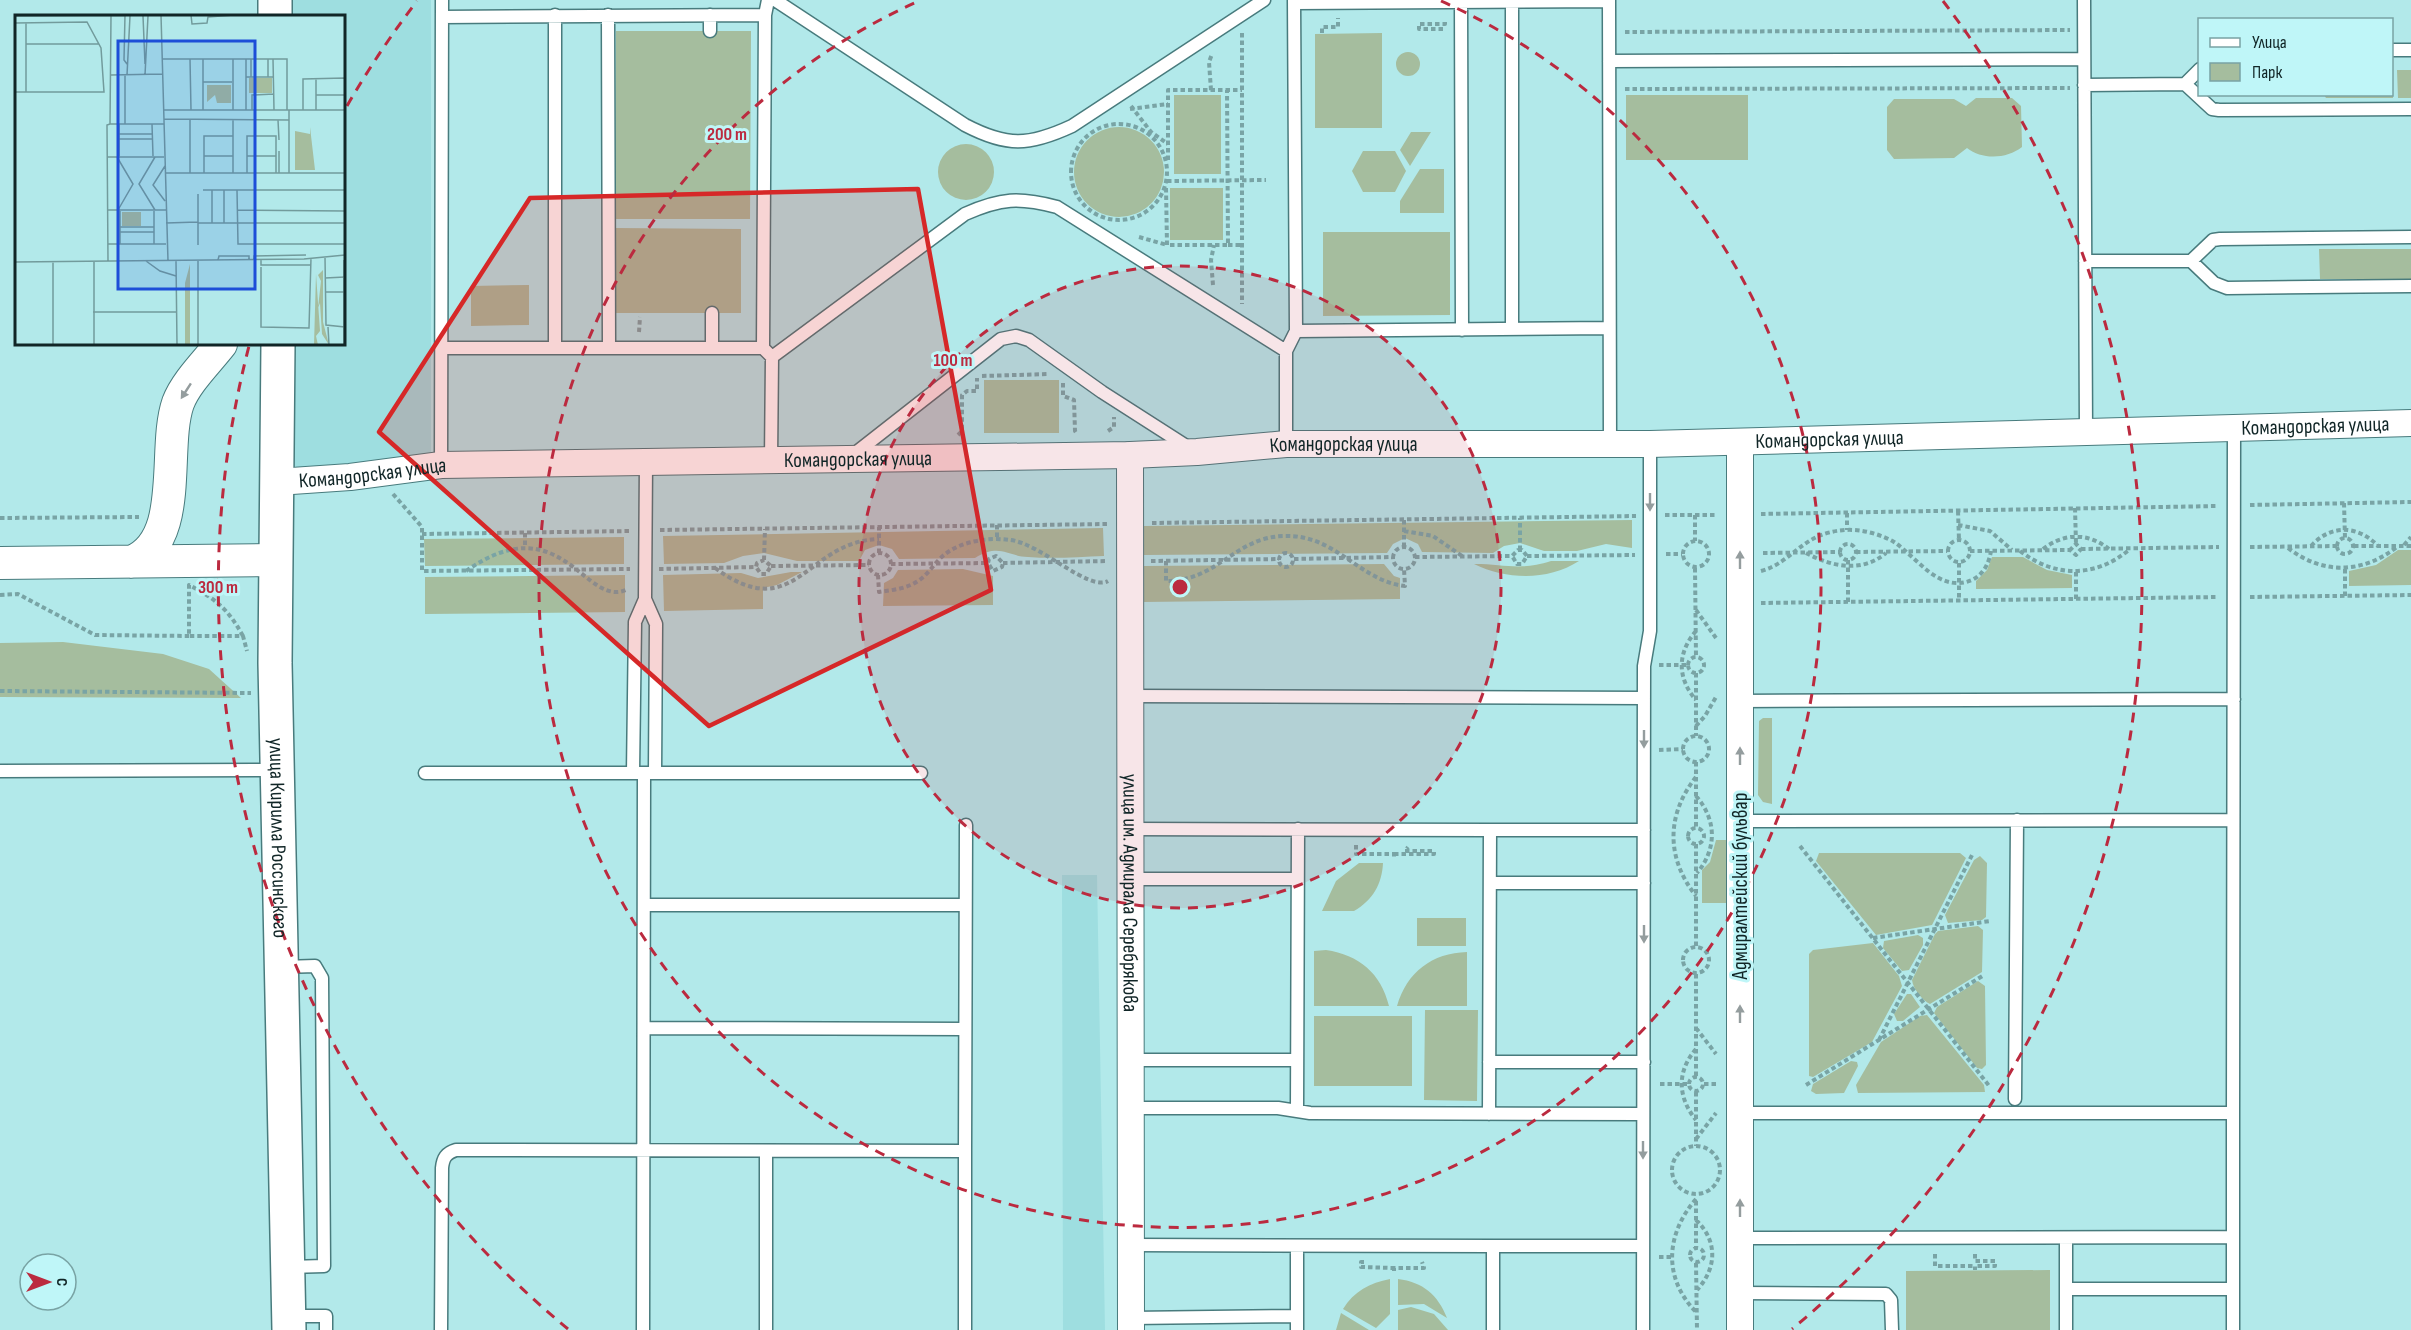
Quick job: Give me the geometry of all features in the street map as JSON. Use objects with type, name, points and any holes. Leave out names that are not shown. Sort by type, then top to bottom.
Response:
[{"type":"main road","name":"улица Кирилла Россинского","points":[[278,345],[276,560],[278,770],[289,1323]]},
{"type":"street","points":[[130,562],[142,558],[157,541],[165,518],[172,429],[179,402],[220,345]]},
{"type":"street","name":"Командорская улица","points":[[277,482],[350,477],[441,465],[1197,453],[1286,444],[1650,444],[2411,423]]},
{"type":"street","name":"Адмиралтейский бульвар","points":[[1740,442],[1740,515],[1746,563],[1729,697],[1740,821],[1729,1111],[1740,1239],[1740,1330]]},
{"type":"street","name":"улица им. Адмирала Серебрякова","points":[[1130,454],[1131,1324]]},
{"type":"street","points":[[0,564],[276,560]]},
{"type":"lane","points":[[441,0],[441,465]]},
{"type":"lane","points":[[763,348],[765,15],[768,0]]},
{"type":"lane","points":[[775,0],[965,125],[990,138],[1019,142],[1049,137],[1072,126],[1264,0]]},
{"type":"lane","points":[[1286,444],[1286,351],[1296,331],[1295,1],[1609,0],[1610,444]]},
{"type":"lane","points":[[2084,0],[2086,432]]},
{"type":"lane","points":[[1512,1],[1512,329]]},
{"type":"lane","points":[[1461,2],[1462,330]]},
{"type":"lane","points":[[555,15],[555,348]]},
{"type":"lane","points":[[608,15],[609,348]]},
{"type":"lane","points":[[710,15],[710,31]]},
{"type":"lane","points":[[441,17],[765,15]]},
{"type":"lane","points":[[2393,50],[2411,50]]},
{"type":"lane","points":[[1609,61],[2084,59]]},
{"type":"lane","points":[[2185,84],[2198,70]]},
{"type":"lane","points":[[2084,86],[2185,84],[2211,109],[2219,110],[2411,109]]},
{"type":"lane","points":[[772,357],[965,214],[994,201],[1026,199],[1057,207],[1286,351]]},
{"type":"lane","points":[[2191,261],[2212,240],[2220,239],[2411,237]]},
{"type":"lane","points":[[2085,261],[2191,261],[2214,283],[2227,288],[2411,286]]},
{"type":"lane","points":[[712,314],[712,348]]},
{"type":"lane","points":[[1296,331],[1609,328]]},
{"type":"lane","points":[[850,457],[1001,339],[1016,336],[1029,340],[1102,392],[1197,453]]},
{"type":"lane","points":[[441,348],[763,348],[772,357],[771,460]]},
{"type":"lane","points":[[2233,1330],[2234,428]]},
{"type":"lane","points":[[1643,1330],[1644,666],[1650,631],[1650,444]]},
{"type":"lane","points":[[644,773],[656,624],[645,599],[646,463]]},
{"type":"lane","points":[[643,1330],[644,773],[634,622],[645,599]]},
{"type":"lane","points":[[1130,696],[1644,698]]},
{"type":"lane","points":[[1729,697],[2234,699]]},
{"type":"lane","points":[[0,771],[278,770]]},
{"type":"lane","points":[[425,773],[921,773]]},
{"type":"lane","points":[[2014,1099],[2017,820]]},
{"type":"lane","points":[[1740,821],[2233,820]]},
{"type":"lane","points":[[965,1330],[966,825]]},
{"type":"lane","points":[[1130,829],[1644,830]]},
{"type":"lane","points":[[1297,1111],[1298,829]]},
{"type":"lane","points":[[1490,830],[1490,1114]]},
{"type":"lane","points":[[1130,879],[1298,879]]},
{"type":"lane","points":[[1490,883],[1644,883]]},
{"type":"lane","points":[[644,905],[966,905]]},
{"type":"lane","points":[[644,1028],[965,1029]]},
{"type":"lane","points":[[1130,1060],[1297,1060]]},
{"type":"lane","points":[[1490,1062],[1644,1062]]},
{"type":"lane","points":[[1130,1108],[1643,1114]]},
{"type":"lane","points":[[1729,1111],[2233,1113]]},
{"type":"lane","points":[[766,1151],[766,1330]]},
{"type":"lane","points":[[441,1330],[441,1168],[449,1152],[965,1151]]},
{"type":"lane","points":[[2066,1238],[2066,1330]]},
{"type":"lane","points":[[1740,1239],[2233,1238]]},
{"type":"lane","points":[[1131,1245],[1643,1246]]},
{"type":"lane","points":[[1298,1246],[1298,1330]]},
{"type":"lane","points":[[1493,1246],[1493,1330]]},
{"type":"lane","points":[[2066,1289],[2233,1289]]},
{"type":"lane","points":[[1740,1293],[1886,1294],[1891,1300],[1892,1330]]},
{"type":"lane","points":[[289,1323],[326,1316],[326,1330]]},
{"type":"lane","points":[[1131,1324],[1298,1316]]},
{"type":"path","points":[[1242,15],[1242,323]]},
{"type":"path","points":[[1419,19],[1445,19],[1445,24],[1419,24],[1419,29],[1445,29],[1445,33]]},
{"type":"path","points":[[1322,33],[1322,27],[1338,27]]},
{"type":"path","points":[[1609,32],[2084,30]]},
{"type":"path","points":[[1609,89],[2084,86]]},
{"type":"path","points":[[1242,90],[1168,90],[1167,183],[1167,245],[1242,245]]},
{"type":"path","points":[[1227,90],[1228,245]]},
{"type":"path","points":[[1122,93],[1161,147],[1168,172]]},
{"type":"path","points":[[1167,183],[1162,196],[1149,210],[1132,219],[1120,221],[1107,219],[1085,207],[1073,185],[1071,172],[1077,148],[1095,130],[1119,123],[1132,125],[1168,144]]},
{"type":"path","points":[[1167,183],[1266,180]]},
{"type":"path","points":[[1214,245],[1210,276],[1217,295]]},
{"type":"path","points":[[948,437],[957,436],[962,430],[962,395],[967,391],[977,391],[976,375],[1059,374],[1050,368]]},
{"type":"path","points":[[1072,382],[1063,376],[1063,396],[1074,399],[1075,431],[1077,434],[1086,434]]},
{"type":"path","points":[[1105,434],[1114,427],[1115,413]]},
{"type":"path","points":[[398,488],[388,489],[422,527],[422,571],[629,569]]},
{"type":"path","points":[[1662,515],[2411,502]]},
{"type":"path","points":[[2344,503],[2345,538]]},
{"type":"path","points":[[2070,550],[2076,544],[2075,508]]},
{"type":"path","points":[[1958,511],[1959,540]]},
{"type":"path","points":[[1847,513],[1847,530]]},
{"type":"path","points":[[1695,515],[1695,541]]},
{"type":"path","points":[[422,534],[1636,516]]},
{"type":"path","points":[[0,518],[145,517]]},
{"type":"path","points":[[1520,517],[1520,550],[1527,556],[1635,555]]},
{"type":"path","points":[[628,519],[628,540]]},
{"type":"path","points":[[1404,519],[1404,547]]},
{"type":"path","points":[[997,525],[997,539]]},
{"type":"path","points":[[1958,525],[1990,531],[2012,550]]},
{"type":"path","points":[[879,527],[879,553]]},
{"type":"path","points":[[764,560],[765,529]]},
{"type":"path","points":[[2311,547],[2326,534],[2345,529],[2364,534],[2378,546]]},
{"type":"path","points":[[1708,554],[1774,567],[1790,553],[1817,536],[1847,530],[1879,535],[1906,552],[1928,572],[1959,582],[1968,581],[1982,573],[1991,551]]},
{"type":"path","points":[[1404,531],[1433,536],[1462,557]]},
{"type":"path","points":[[525,533],[525,547]]},
{"type":"path","points":[[1166,561],[1166,581],[1190,580],[1214,569],[1248,545],[1261,539],[1286,536],[1323,542],[1394,585],[1405,586],[1404,568]]},
{"type":"path","points":[[2042,550],[2058,540],[2076,536],[2100,542],[2110,549]]},
{"type":"path","points":[[2404,546],[2411,537]]},
{"type":"path","points":[[2345,538],[2352,541],[2354,546],[2353,551],[2343,555],[2337,546],[2338,541],[2345,538]]},
{"type":"path","points":[[715,568],[735,581],[766,590],[790,583],[852,542],[879,539]]},
{"type":"path","points":[[878,575],[879,592],[893,590],[920,580],[956,548],[997,539],[1022,542],[1048,554],[1079,578],[1108,583]]},
{"type":"path","points":[[1959,540],[1969,545],[1970,551],[1965,561],[1959,562],[1949,557],[1947,551],[1949,545],[1959,540]]},
{"type":"path","points":[[1695,541],[1706,546],[1708,554],[1706,562],[1695,568]]},
{"type":"path","points":[[1695,541],[1685,546],[1683,554],[1685,563],[1695,568]]},
{"type":"path","points":[[2076,544],[2082,549],[2337,546]]},
{"type":"path","points":[[1840,552],[1845,545],[1850,545],[1856,552],[1947,551]]},
{"type":"path","points":[[2354,546],[2411,546]]},
{"type":"path","points":[[2287,547],[2314,564],[2345,568],[2374,562],[2398,546]]},
{"type":"path","points":[[466,571],[495,553],[525,547],[554,553],[597,587],[628,590],[628,560]]},
{"type":"path","points":[[1404,547],[1414,552],[1415,557],[1412,565],[1404,568],[1395,563],[1393,557],[1395,552],[1404,547]]},
{"type":"path","points":[[1970,551],[2070,550],[2076,555],[2082,549]]},
{"type":"path","points":[[2019,550],[2046,567],[2076,572],[2106,566],[2131,549]]},
{"type":"path","points":[[1415,557],[1512,556],[1520,550]]},
{"type":"path","points":[[1746,563],[1790,553],[1840,552]]},
{"type":"path","points":[[1840,552],[1842,557],[1848,560]]},
{"type":"path","points":[[1848,560],[1854,557],[1856,552]]},
{"type":"path","points":[[1805,553],[1825,562],[1848,566],[1870,563],[1887,552]]},
{"type":"path","points":[[879,553],[889,558],[891,564],[887,572],[878,575],[872,573],[869,565],[873,555],[879,553]]},
{"type":"path","points":[[1662,554],[1683,554]]},
{"type":"path","points":[[1512,556],[1517,564],[1522,564],[1527,556]]},
{"type":"path","points":[[1294,559],[1393,557]]},
{"type":"path","points":[[764,560],[771,566],[869,565]]},
{"type":"path","points":[[756,567],[757,563],[764,560]]},
{"type":"path","points":[[1848,560],[1848,602]]},
{"type":"path","points":[[1959,562],[1959,600]]},
{"type":"path","points":[[891,564],[988,563]]},
{"type":"path","points":[[756,567],[761,574],[766,574],[771,566]]},
{"type":"path","points":[[657,568],[756,567]]},
{"type":"path","points":[[1695,568],[1696,657]]},
{"type":"path","points":[[2345,568],[2345,596]]},
{"type":"path","points":[[2076,572],[2076,599]]},
{"type":"path","points":[[189,636],[189,585],[209,595],[230,612],[243,636],[248,654]]},
{"type":"path","points":[[0,595],[18,594],[95,635],[243,636]]},
{"type":"path","points":[[1751,603],[2411,595]]},
{"type":"path","points":[[1696,610],[1709,624],[1718,642]]},
{"type":"path","points":[[1696,631],[1685,646],[1681,665],[1685,684],[1696,699]]},
{"type":"path","points":[[1696,657],[1691,658],[1688,665],[1691,671],[1696,672]]},
{"type":"path","points":[[1696,657],[1700,658],[1703,667],[1696,672]]},
{"type":"path","points":[[1658,665],[1688,665]]},
{"type":"path","points":[[1696,672],[1696,736]]},
{"type":"path","points":[[251,683],[251,704]]},
{"type":"path","points":[[0,691],[251,693]]},
{"type":"path","points":[[1696,726],[1713,705],[1729,697]]},
{"type":"path","points":[[1696,736],[1706,741],[1709,752],[1702,761],[1696,762],[1686,757],[1683,750],[1686,741],[1696,736]]},
{"type":"path","points":[[1658,750],[1683,750]]},
{"type":"path","points":[[1696,762],[1696,828],[1689,834],[1691,842],[1696,844]]},
{"type":"path","points":[[1696,777],[1678,804],[1672,837],[1679,869],[1696,896]]},
{"type":"path","points":[[1696,796],[1708,815],[1712,836],[1708,857],[1696,874]]},
{"type":"path","points":[[1696,828],[1703,836],[1701,842],[1696,844]]},
{"type":"path","points":[[1703,836],[1712,836]]},
{"type":"path","points":[[1665,837],[1672,837]]},
{"type":"path","points":[[1696,844],[1696,947]]},
{"type":"path","points":[[1800,846],[1990,1087]]},
{"type":"path","points":[[1356,854],[1394,856],[1434,854],[1434,851],[1405,851],[1405,847],[1427,847]]},
{"type":"path","points":[[1879,1040],[1972,855]]},
{"type":"path","points":[[1873,938],[1990,921]]},
{"type":"path","points":[[1696,947],[1707,952],[1709,963],[1707,969],[1696,974],[1686,969],[1683,957],[1690,949],[1696,947]]},
{"type":"path","points":[[1696,974],[1696,1077]]},
{"type":"path","points":[[1806,1085],[1984,975]]},
{"type":"path","points":[[1696,1028],[1713,1047],[1718,1059]]},
{"type":"path","points":[[1696,1048],[1685,1065],[1681,1084],[1685,1104],[1696,1120]]},
{"type":"path","points":[[1689,1084],[1692,1078],[1696,1077],[1701,1078],[1704,1084]]},
{"type":"path","points":[[1722,1078],[1722,1090]]},
{"type":"path","points":[[1659,1084],[1689,1084]]},
{"type":"path","points":[[1689,1084],[1696,1092]]},
{"type":"path","points":[[1704,1084],[1722,1084]]},
{"type":"path","points":[[1696,1092],[1701,1090],[1704,1084]]},
{"type":"path","points":[[1696,1092],[1696,1146]]},
{"type":"path","points":[[1696,1138],[1709,1125],[1729,1111]]},
{"type":"path","points":[[1696,1197],[1681,1188],[1673,1174],[1673,1166],[1681,1151],[1696,1146],[1712,1151],[1720,1166],[1720,1174],[1712,1188],[1696,1197],[1679,1223],[1673,1237],[1671,1257],[1674,1279],[1679,1292],[1697,1313]]},
{"type":"path","points":[[1696,1197],[1696,1247],[1689,1253],[1689,1258],[1696,1263]]},
{"type":"path","points":[[1696,1220],[1709,1235],[1713,1255],[1709,1274],[1697,1290]]},
{"type":"path","points":[[1696,1247],[1701,1249],[1704,1255],[1701,1262],[1696,1263]]},
{"type":"path","points":[[1704,1255],[1713,1255]]},
{"type":"path","points":[[1659,1257],[1671,1257]]},
{"type":"path","points":[[1378,1262],[1360,1262],[1360,1268],[1424,1268],[1424,1262],[1408,1262]]},
{"type":"path","points":[[1696,1263],[1697,1330]]},
{"type":"path","points":[[1935,1266],[1975,1266]]},
{"type":"highlighted area","points":[[918,189],[991,590],[709,726],[379,432],[530,198]]},
{"type":"shaded area","points":[[290,0],[431,0],[431,453],[304,473],[290,462],[290,345],[345,345],[345,15],[290,15]]},
{"type":"shaded area","points":[[1062,875],[1097,875],[1105,1330],[1063,1330]]},
{"type":"green space","points":[[616,31],[751,31],[750,219],[615,219]]},
{"type":"green space","points":[[1382,33],[1382,128],[1315,128],[1315,34]]},
{"type":"green space","points":[[1408,52],[1417,55],[1420,64],[1417,73],[1408,76],[1399,73],[1396,64],[1399,55]]},
{"type":"green space","points":[[2397,70],[2411,70],[2411,98],[2398,98]]},
{"type":"green space","points":[[1174,95],[1221,95],[1221,174],[1174,174]]},
{"type":"green space","points":[[1626,95],[1748,95],[1748,160],[1626,160]]},
{"type":"green space","points":[[2325,96],[2393,96],[2393,98],[2326,98]]},
{"type":"green space","points":[[1976,98],[2012,98],[2021,106],[2022,147],[2002,156],[1980,155],[1967,148],[1954,158],[1894,159],[1887,150],[1887,107],[1894,99],[1954,99],[1966,106]]},
{"type":"green space","points":[[1119,127],[1136,130],[1151,140],[1161,155],[1164,172],[1161,189],[1151,204],[1136,214],[1119,217],[1102,214],[1087,204],[1077,189],[1074,172],[1077,155],[1087,140],[1102,130]]},
{"type":"green space","points":[[1411,132],[1431,132],[1410,166],[1400,150]]},
{"type":"green space","points":[[961,144],[971,144],[986,152],[992,161],[994,172],[992,183],[986,192],[971,200],[961,200],[950,195],[943,188],[938,177],[938,167],[943,156],[950,149]]},
{"type":"green space","points":[[1363,151],[1395,151],[1406,171],[1395,192],[1363,192],[1352,171]]},
{"type":"green space","points":[[1420,169],[1444,169],[1444,213],[1400,213],[1400,201]]},
{"type":"green space","points":[[1170,188],[1223,188],[1223,240],[1170,240]]},
{"type":"green space","points":[[615,228],[741,229],[741,313],[615,313]]},
{"type":"green space","points":[[1323,232],[1450,232],[1450,315],[1323,316]]},
{"type":"green space","points":[[2319,249],[2411,249],[2411,279],[2320,279]]},
{"type":"green space","points":[[529,285],[529,325],[471,326],[471,286]]},
{"type":"green space","points":[[984,380],[1059,380],[1059,433],[984,433]]},
{"type":"green space","points":[[1632,520],[1632,548],[1606,544],[1577,551],[1544,551],[1520,543],[1504,546],[1493,553],[1422,552],[1418,544],[1405,538],[1393,544],[1387,553],[1144,555],[1144,526]]},
{"type":"green space","points":[[1103,528],[1104,556],[1037,558],[991,551],[975,558],[899,559],[892,549],[879,545],[865,550],[859,561],[797,561],[764,553],[743,556],[724,563],[664,564],[663,536]]},
{"type":"green space","points":[[624,537],[624,564],[425,566],[424,539]]},
{"type":"green space","points":[[2398,550],[2411,550],[2411,585],[2349,586],[2349,571],[2376,565]]},
{"type":"green space","points":[[1992,557],[2023,557],[2047,570],[2072,575],[2072,588],[1976,589],[1976,581],[1987,570]]},
{"type":"green space","points":[[1551,561],[1579,561],[1554,572],[1527,576],[1500,573],[1474,564],[1530,566]]},
{"type":"green space","points":[[1384,564],[1394,576],[1400,578],[1400,599],[1143,602],[1143,566]]},
{"type":"green space","points":[[963,569],[993,576],[993,605],[883,606],[884,583],[893,578],[898,570]]},
{"type":"green space","points":[[802,572],[777,585],[763,588],[763,609],[664,611],[663,575],[741,573],[758,578]]},
{"type":"green space","points":[[625,575],[625,612],[425,614],[425,577]]},
{"type":"green space","points":[[63,642],[163,654],[209,669],[241,698],[0,697],[0,643]]},
{"type":"green space","points":[[1763,718],[1772,718],[1772,804],[1763,802],[1758,795],[1759,721]]},
{"type":"green space","points":[[1716,840],[1732,840],[1732,903],[1702,903],[1702,870],[1710,862]]},
{"type":"green space","points":[[1819,853],[1960,853],[1966,858],[1932,925],[1876,935],[1816,861]]},
{"type":"green space","points":[[1980,856],[1987,863],[1986,917],[1982,920],[1948,923],[1945,915],[1974,860]]},
{"type":"green space","points":[[1359,863],[1383,863],[1381,878],[1371,897],[1354,911],[1322,911],[1336,881]]},
{"type":"green space","points":[[1417,918],[1466,918],[1466,946],[1417,946]]},
{"type":"green space","points":[[1978,926],[1983,930],[1982,972],[1930,1004],[1916,991],[1912,980],[1935,934],[1938,931]]},
{"type":"green space","points":[[1918,935],[1923,938],[1923,945],[1909,970],[1902,971],[1883,948],[1884,941]]},
{"type":"green space","points":[[1873,943],[1899,976],[1902,986],[1872,1042],[1813,1077],[1809,1076],[1809,954],[1813,950]]},
{"type":"green space","points":[[1326,950],[1349,956],[1367,968],[1380,984],[1389,1006],[1314,1006],[1314,951]]},
{"type":"green space","points":[[1467,952],[1467,1006],[1397,1006],[1407,983],[1423,967],[1443,956]]},
{"type":"green space","points":[[1978,981],[1985,986],[1986,1065],[1982,1069],[1977,1068],[1934,1013],[1937,1007]]},
{"type":"green space","points":[[1907,994],[1911,994],[1920,1007],[1903,1021],[1897,1021],[1894,1014]]},
{"type":"green space","points":[[1425,1010],[1478,1010],[1477,1101],[1424,1100]]},
{"type":"green space","points":[[1927,1015],[1984,1085],[1985,1092],[1858,1093],[1856,1085],[1881,1042],[1920,1016]]},
{"type":"green space","points":[[1314,1016],[1412,1016],[1412,1086],[1314,1086]]},
{"type":"green space","points":[[1851,1061],[1857,1062],[1858,1066],[1844,1093],[1816,1094],[1811,1091],[1813,1084]]},
{"type":"green space","points":[[2050,1270],[2050,1330],[1906,1330],[1906,1271]]},
{"type":"green space","points":[[1390,1279],[1390,1314],[1376,1328],[1343,1309],[1352,1297],[1363,1289]]},
{"type":"green space","points":[[1398,1279],[1415,1283],[1428,1291],[1439,1303],[1447,1318],[1424,1304],[1398,1305]]},
{"type":"green space","points":[[1411,1307],[1434,1314],[1448,1330],[1398,1330],[1398,1310]]},
{"type":"green space","points":[[1341,1313],[1369,1330],[1336,1330]]}]
